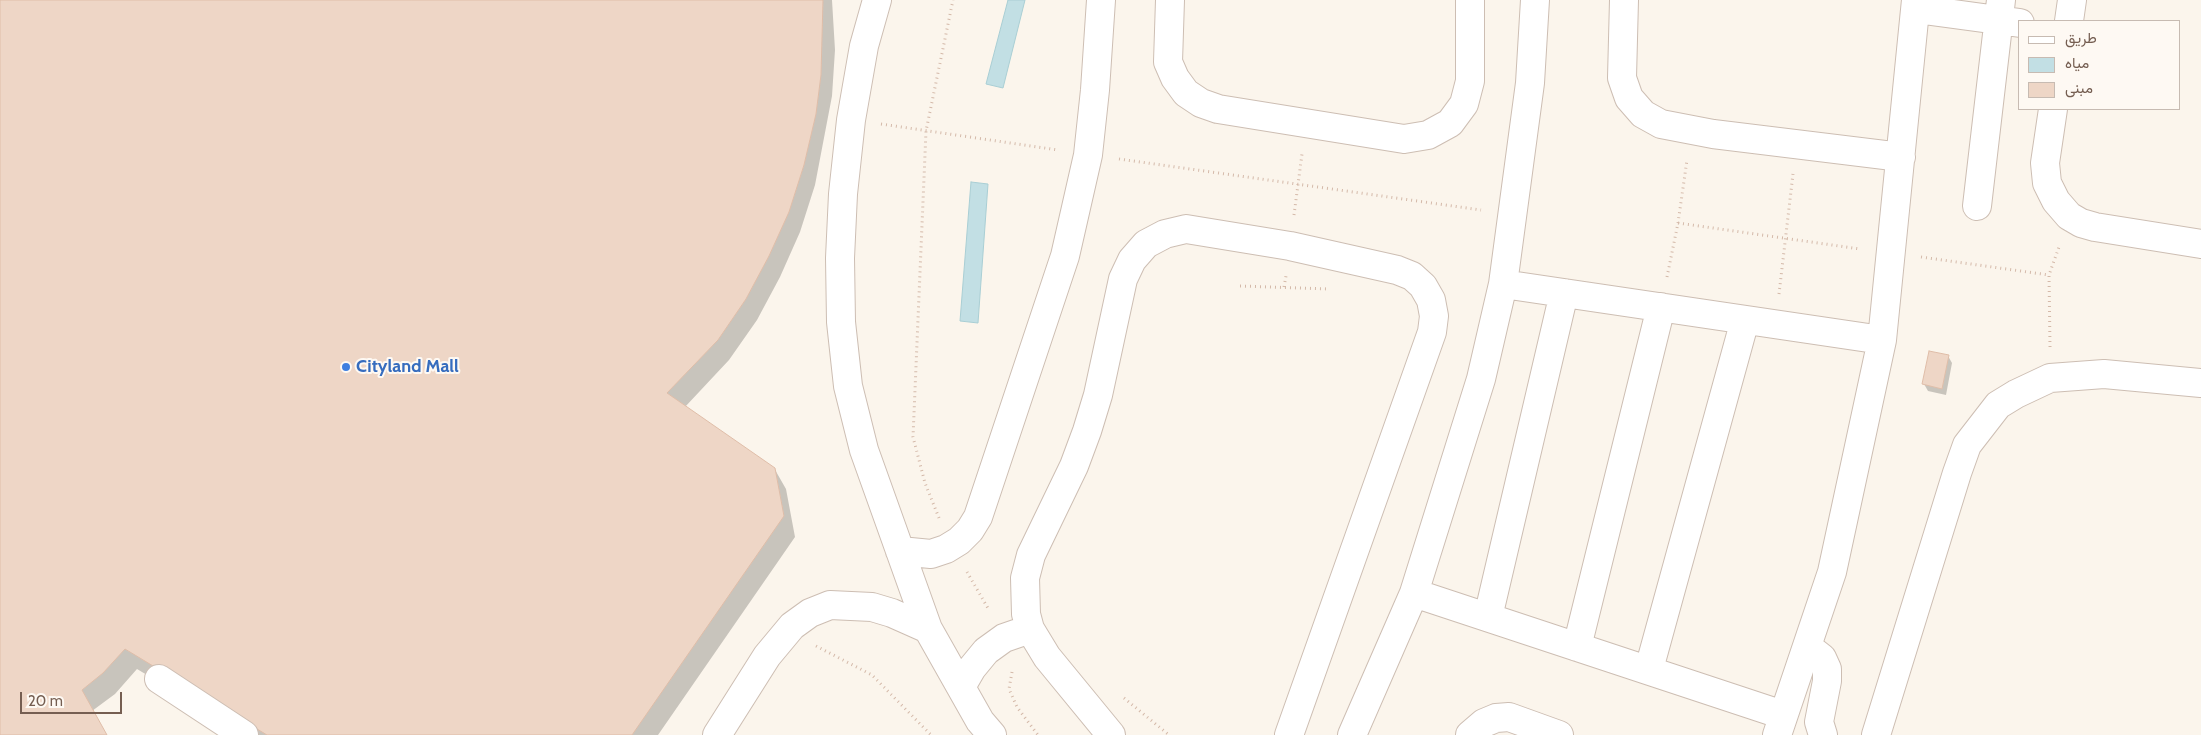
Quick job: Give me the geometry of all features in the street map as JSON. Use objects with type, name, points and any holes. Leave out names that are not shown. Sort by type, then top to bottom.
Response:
[{"type":"lane","points":[[877,0],[864,46],[851,120],[843,194],[840,258],[842,322],[848,386],[864,450],[928,629],[980,721],[992,735]]},
{"type":"lane","points":[[900,551],[931,554],[952,545],[970,530],[985,499],[1065,256],[1088,155],[1095,90],[1101,0]]},
{"type":"lane","points":[[1170,0],[1168,62],[1175,78],[1186,93],[1201,103],[1218,108],[1306,124],[1404,139],[1428,136],[1450,124],[1464,104],[1470,81],[1470,0]]},
{"type":"lane","points":[[1352,735],[1414,592],[1481,379],[1503,284],[1513,214],[1530,83],[1535,0]]},
{"type":"lane","points":[[1624,0],[1621,71],[1629,98],[1643,114],[1661,124],[1797,145],[1901,157]]},
{"type":"lane","points":[[2069,20],[2072,0]]},
{"type":"lane","points":[[1414,592],[1649,670],[1780,725],[1832,572],[1882,340],[1916,4],[2007,14],[1976,206]]},
{"type":"lane","points":[[2053,110],[2045,163],[2047,183],[2056,201],[2069,216],[2081,223],[2095,227],[2201,244]]},
{"type":"lane","points":[[1110,735],[1046,657],[1030,629],[1026,614],[1024,578],[1031,555],[1074,466],[1087,431],[1098,395],[1123,279],[1132,260],[1146,244],[1165,234],[1186,229],[1290,246],[1397,270],[1412,276],[1423,286],[1431,300],[1434,316],[1432,332],[1289,735]]},
{"type":"lane","points":[[1503,284],[1882,340]]},
{"type":"lane","points":[[1488,617],[1564,293]]},
{"type":"lane","points":[[1577,647],[1661,307]]},
{"type":"lane","points":[[1649,670],[1744,320]]},
{"type":"lane","points":[[1876,735],[1947,503],[1967,445],[1998,405],[2050,378],[2104,374],[2201,383]]},
{"type":"lane","points":[[717,735],[767,656],[792,626],[810,613],[830,605],[872,607],[892,613],[928,629]]},
{"type":"lane","points":[[961,687],[972,668],[986,651],[1004,638],[1030,629]]},
{"type":"lane","points":[[1808,647],[1822,658],[1827,669],[1828,681],[1819,722],[1823,735]]},
{"type":"lane","points":[[159,679],[244,735]]},
{"type":"lane","points":[[1470,735],[1484,723],[1509,717],[1559,735]]},
{"type":"path","points":[[953,0],[926,131],[914,436],[925,483],[952,545],[986,605]]},
{"type":"path","points":[[851,120],[1298,185],[1513,214]]},
{"type":"path","points":[[1284,288],[1306,124]]},
{"type":"path","points":[[1661,307],[1678,223],[1692,129]]},
{"type":"path","points":[[1776,325],[1797,145]]},
{"type":"path","points":[[2050,378],[2049,275],[2069,216]]},
{"type":"path","points":[[1240,286],[1331,290]]},
{"type":"water","points":[[1008,0],[1025,0],[1003,88],[986,84]]},
{"type":"water","points":[[971,182],[988,184],[978,323],[960,321]]},
{"type":"building","name":"Cityland Mall","points":[[0,0],[823,0],[821,75],[816,114],[804,165],[789,212],[769,256],[746,299],[718,340],[667,393],[775,468],[784,516],[632,735],[267,735],[125,649],[103,673],[82,690],[107,735],[0,735]]},
{"type":"building","points":[[1929,351],[1949,355],[1942,389],[1922,384]]},
{"type":"place","name":"Cityland Mall","points":[[346,367]]}]
